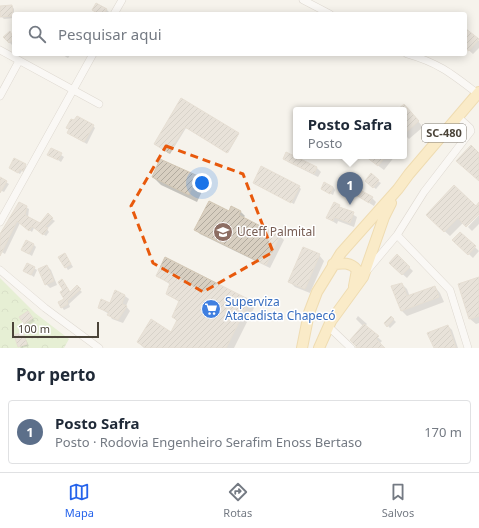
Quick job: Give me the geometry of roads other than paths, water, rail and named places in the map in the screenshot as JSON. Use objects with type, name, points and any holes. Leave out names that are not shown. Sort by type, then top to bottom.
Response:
[{"type":"main road","name":"SC-480","points":[[302,348],[307,322],[313,304],[326,275],[333,264],[350,241],[398,189],[478,93]]},
{"type":"main road","points":[[319,348],[329,327],[362,277],[384,217],[398,189]]},
{"type":"main road","points":[[333,264],[340,263],[354,266],[356,270],[353,290]]},
{"type":"street","points":[[115,12],[122,0]]},
{"type":"street","points":[[302,0],[326,12]]},
{"type":"street","points":[[0,50],[99,104]]},
{"type":"street","points":[[0,222],[74,91],[92,56]]},
{"type":"street","points":[[416,56],[427,59],[446,69],[478,93]]},
{"type":"street","points":[[0,96],[19,61]]},
{"type":"street","points":[[362,277],[396,235],[424,192],[471,131],[470,128],[458,117]]},
{"type":"street","points":[[396,235],[450,290],[468,348]]},
{"type":"street","points":[[0,270],[45,308],[99,348]]},
{"type":"street","points":[[329,327],[351,348]]},
{"type":"place","name":"Posto Safra","points":[[350,205]]},
{"type":"place","name":"Uceff Palmital","points":[[223,232]]},
{"type":"place","name":"Superviza Atacadista Chapecó","points":[[211,309]]}]
